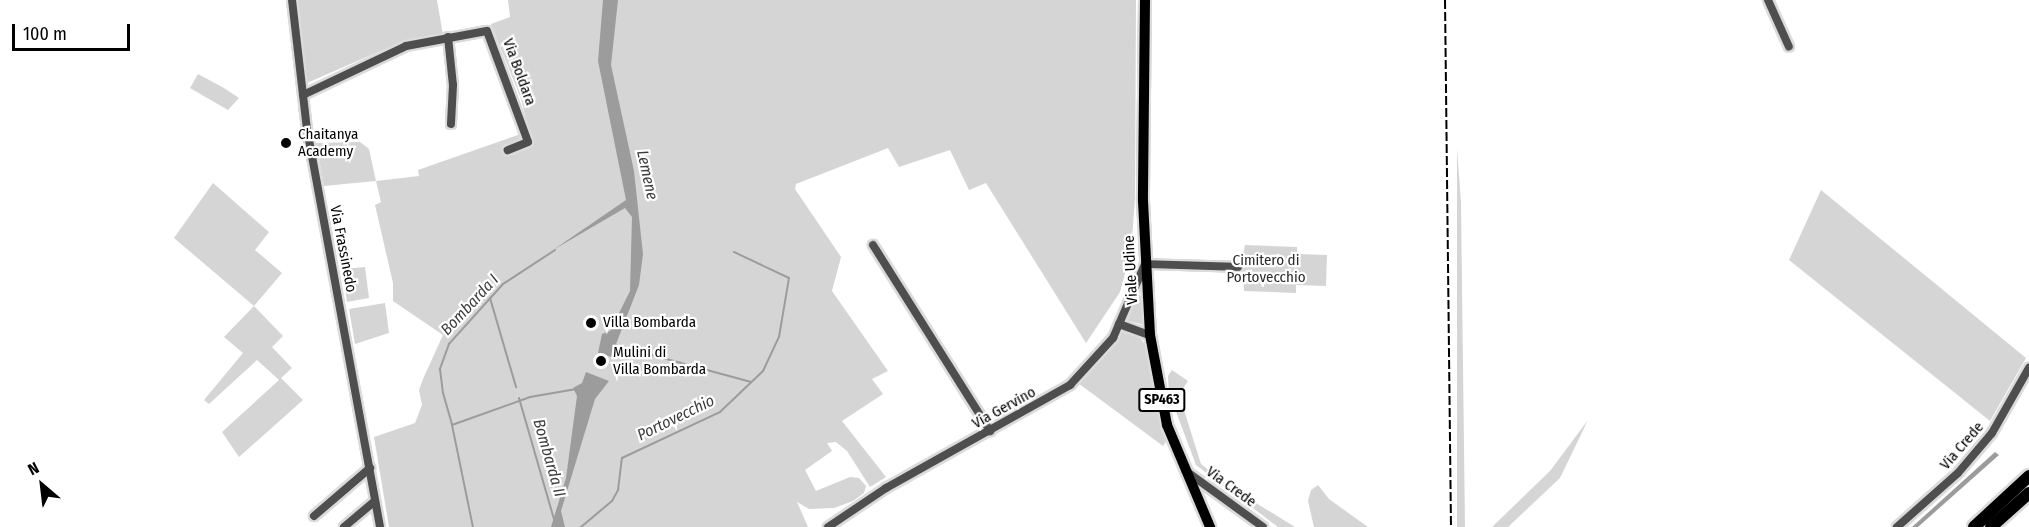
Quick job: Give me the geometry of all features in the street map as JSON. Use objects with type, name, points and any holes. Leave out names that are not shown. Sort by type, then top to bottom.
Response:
[{"type":"highway","points":[[1974,527],[2029,476]]},
{"type":"highway","points":[[1992,527],[2029,493]]},
{"type":"main road","name":"Viale Udine","points":[[1145,0],[1145,264],[1150,335],[1167,424],[1183,469],[1210,527]]},
{"type":"street","name":"Via Frassinedo","points":[[292,0],[303,94],[380,527]]},
{"type":"street","points":[[1768,0],[1789,47]]},
{"type":"street","name":"Via Boldara","points":[[303,94],[398,49],[448,37],[489,33],[528,142],[508,150]]},
{"type":"street","points":[[448,37],[453,85],[451,124]]},
{"type":"street","points":[[873,245],[990,431]]},
{"type":"street","points":[[1145,264],[1238,267]]},
{"type":"street","name":"Via Gervino","points":[[828,527],[886,488],[1070,385],[1095,361],[1119,324],[1145,264]]},
{"type":"street","points":[[1119,324],[1150,335]]},
{"type":"street","name":"Via Crede","points":[[1897,527],[1958,473],[1992,434],[2029,368]]},
{"type":"street","points":[[314,516],[370,468]]},
{"type":"street","name":"Via Crede","points":[[1183,469],[1263,527]]},
{"type":"street","points":[[344,527],[374,502]]},
{"type":"green space","points":[[298,0],[437,0],[443,35],[401,42],[307,83]]},
{"type":"green space","points":[[508,0],[1136,0],[1135,198],[1131,252],[1120,292],[1086,343],[986,183],[969,190],[950,150],[899,167],[888,148],[796,184],[795,189],[841,257],[832,291],[888,371],[872,379],[883,394],[842,421],[886,477],[870,487],[847,451],[836,442],[827,443],[832,451],[805,470],[816,491],[850,477],[859,478],[866,486],[864,493],[853,501],[834,508],[809,509],[797,502],[808,527],[389,527],[374,437],[415,423],[422,405],[419,390],[443,335],[393,301],[393,283],[375,205],[381,202],[376,181],[419,176],[418,170],[529,131],[521,99],[491,24],[510,17]]},
{"type":"green space","points":[[198,74],[239,98],[228,110],[190,88]]},
{"type":"green space","points":[[360,142],[369,149],[376,181],[324,186],[316,143]]},
{"type":"green space","points":[[1457,148],[1461,203],[1465,527],[1457,527]]},
{"type":"green space","points":[[213,183],[269,232],[255,250],[282,273],[254,306],[174,238]]},
{"type":"green space","points":[[1821,190],[2026,358],[1990,421],[1789,260]]},
{"type":"green space","name":"Cimitero di Portovecchio","points":[[1245,245],[1297,247],[1297,254],[1327,255],[1326,286],[1296,285],[1296,293],[1244,291],[1242,259]]},
{"type":"green space","points":[[365,267],[369,298],[347,302],[342,269]]},
{"type":"green space","points":[[1139,294],[1141,296],[1144,325],[1126,320]]},
{"type":"green space","points":[[385,303],[389,333],[355,344],[349,309]]},
{"type":"green space","points":[[254,306],[283,336],[272,347],[292,368],[281,378],[303,400],[239,457],[222,432],[279,380],[257,360],[209,404],[204,400],[243,353],[224,337]]},
{"type":"green space","points":[[1121,332],[1137,333],[1146,346],[1167,440],[1163,446],[1078,383]]},
{"type":"green space","points":[[1172,370],[1188,381],[1179,394],[1201,464],[1230,487],[1295,527],[1278,527],[1196,465],[1169,393],[1168,376]]},
{"type":"green space","points":[[1588,420],[1560,478],[1508,527],[1492,527],[1550,471]]},
{"type":"green space","points":[[1318,485],[1329,499],[1368,527],[1314,527],[1308,501],[1311,490]]},
{"type":"shaded area","points":[[603,0],[618,0],[611,65],[634,171],[643,254],[639,285],[611,357],[598,353],[602,334],[610,331],[630,291],[632,217],[625,208],[553,250],[626,200],[598,61]]},
{"type":"shaded area","points":[[586,372],[609,381],[595,399],[561,511],[565,527],[551,527],[566,478],[577,396],[573,388],[582,383]]},
{"type":"shaded area","points":[[1995,452],[1999,455],[1918,527],[1912,527]]},
{"type":"waterway","name":"Bombarda I","points":[[555,250],[503,284],[449,344],[440,369],[443,393],[452,425],[530,397],[576,389]]},
{"type":"waterway","name":"Portovecchio","points":[[581,527],[612,501],[618,490],[622,458],[720,412],[763,371],[779,337],[789,278],[734,252]]},
{"type":"waterway","name":"Bombarda II","points":[[490,298],[516,387]]},
{"type":"waterway","points":[[615,345],[751,382]]},
{"type":"waterway","name":"Bombarda II","points":[[519,398],[554,519]]},
{"type":"waterway","points":[[452,425],[473,527]]},
{"type":"railway","points":[[1445,0],[1451,527]]},
{"type":"place","name":"Chaitanya Academy","points":[[286,143]]},
{"type":"place","name":"Villa Bombarda","points":[[591,323]]},
{"type":"place","name":"Mulini di Villa Bombarda","points":[[601,361]]},
{"type":"water label","name":"Lemene","points":[[647,175]]}]
